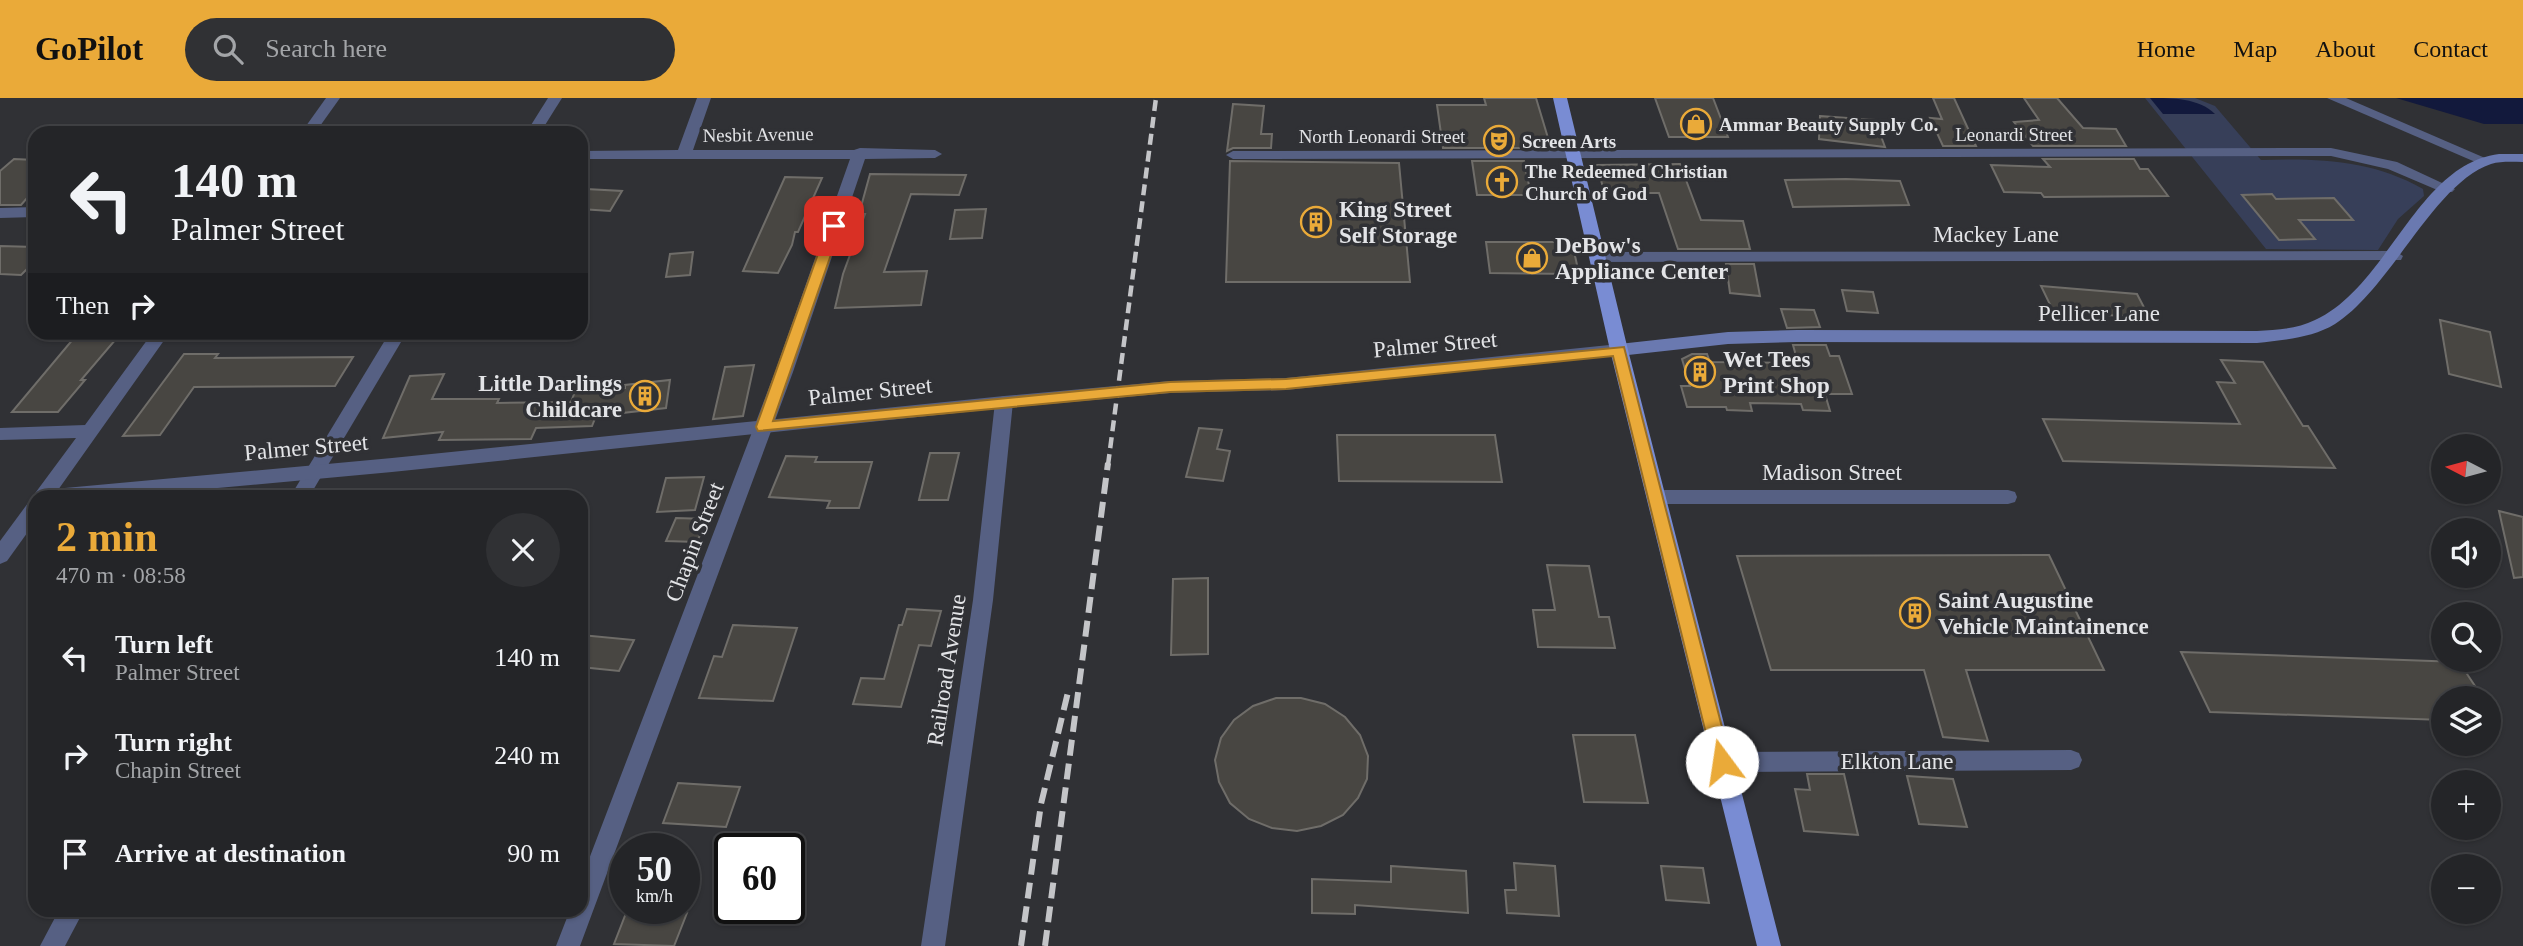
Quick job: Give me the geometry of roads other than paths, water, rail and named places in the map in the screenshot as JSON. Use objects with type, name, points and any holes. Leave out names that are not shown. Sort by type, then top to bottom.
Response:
[{"type":"main road","points":[[1560,98],[1619,350],[1769,946]]},
{"type":"main road","name":"Pellicer Lane","points":[[1619,350],[1728,338],[1797,336],[2257,337],[2284,334],[2307,329],[2342,311],[2395,256],[2447,189],[2465,173],[2485,161],[2516,158]]},
{"type":"street","points":[[313,126],[333,98]]},
{"type":"street","points":[[537,126],[555,98]]},
{"type":"street","points":[[684,154],[704,98]]},
{"type":"street","points":[[2334,98],[2485,161]]},
{"type":"street","name":"Nesbit Avenue","points":[[588,155],[860,152],[935,154]]},
{"type":"street","name":"Chapin Street","points":[[588,893],[763,427],[860,152]]},
{"type":"street","name":"Leonardi Street","points":[[1574,156],[2331,152],[2392,165],[2447,189]]},
{"type":"street","name":"North Leonardi Street","points":[[1233,155],[1574,156]]},
{"type":"street","points":[[0,214],[28,212]]},
{"type":"street","name":"Mackey Lane","points":[[1598,257],[2395,256]]},
{"type":"street","points":[[48,490],[156,340]]},
{"type":"street","points":[[303,490],[394,340]]},
{"type":"street","name":"Palmer Street","points":[[116,490],[1004,402],[1170,387],[1286,384],[1619,350]]},
{"type":"street","name":"Railroad Avenue","points":[[933,946],[984,600],[1004,402]]},
{"type":"street","points":[[0,434],[90,431]]},
{"type":"street","name":"Madison Street","points":[[1656,497],[2008,497]]},
{"type":"street","points":[[0,556],[28,518]]},
{"type":"street","name":"Elkton Lane","points":[[1722,762],[2071,760]]},
{"type":"street","points":[[52,946],[68,917]]},
{"type":"street","name":"Chapin Street","points":[[568,946],[579,917]]},
{"type":"railway","points":[[1108,465],[1156,98]]},
{"type":"railway","points":[[1045,946],[1108,463]]},
{"type":"railway","points":[[1021,946],[1041,804],[1069,688]]},
{"type":"place","name":"Ammar Beauty Supply Co.","points":[[1696,124]]},
{"type":"place","name":"Screen Arts","points":[[1499,141]]},
{"type":"place","name":"The Redeemed Christian Church of God","points":[[1502,182]]},
{"type":"place","name":"King Street Self Storage","points":[[1316,222]]},
{"type":"place","name":"DeBow's Appliance Center","points":[[1532,258]]},
{"type":"place","name":"Wet Tees Print Shop","points":[[1700,372]]},
{"type":"place","name":"Little Darlings Childcare","points":[[645,396]]},
{"type":"place","name":"Saint Augustine Vehicle Maintainence","points":[[1915,613]]}]
